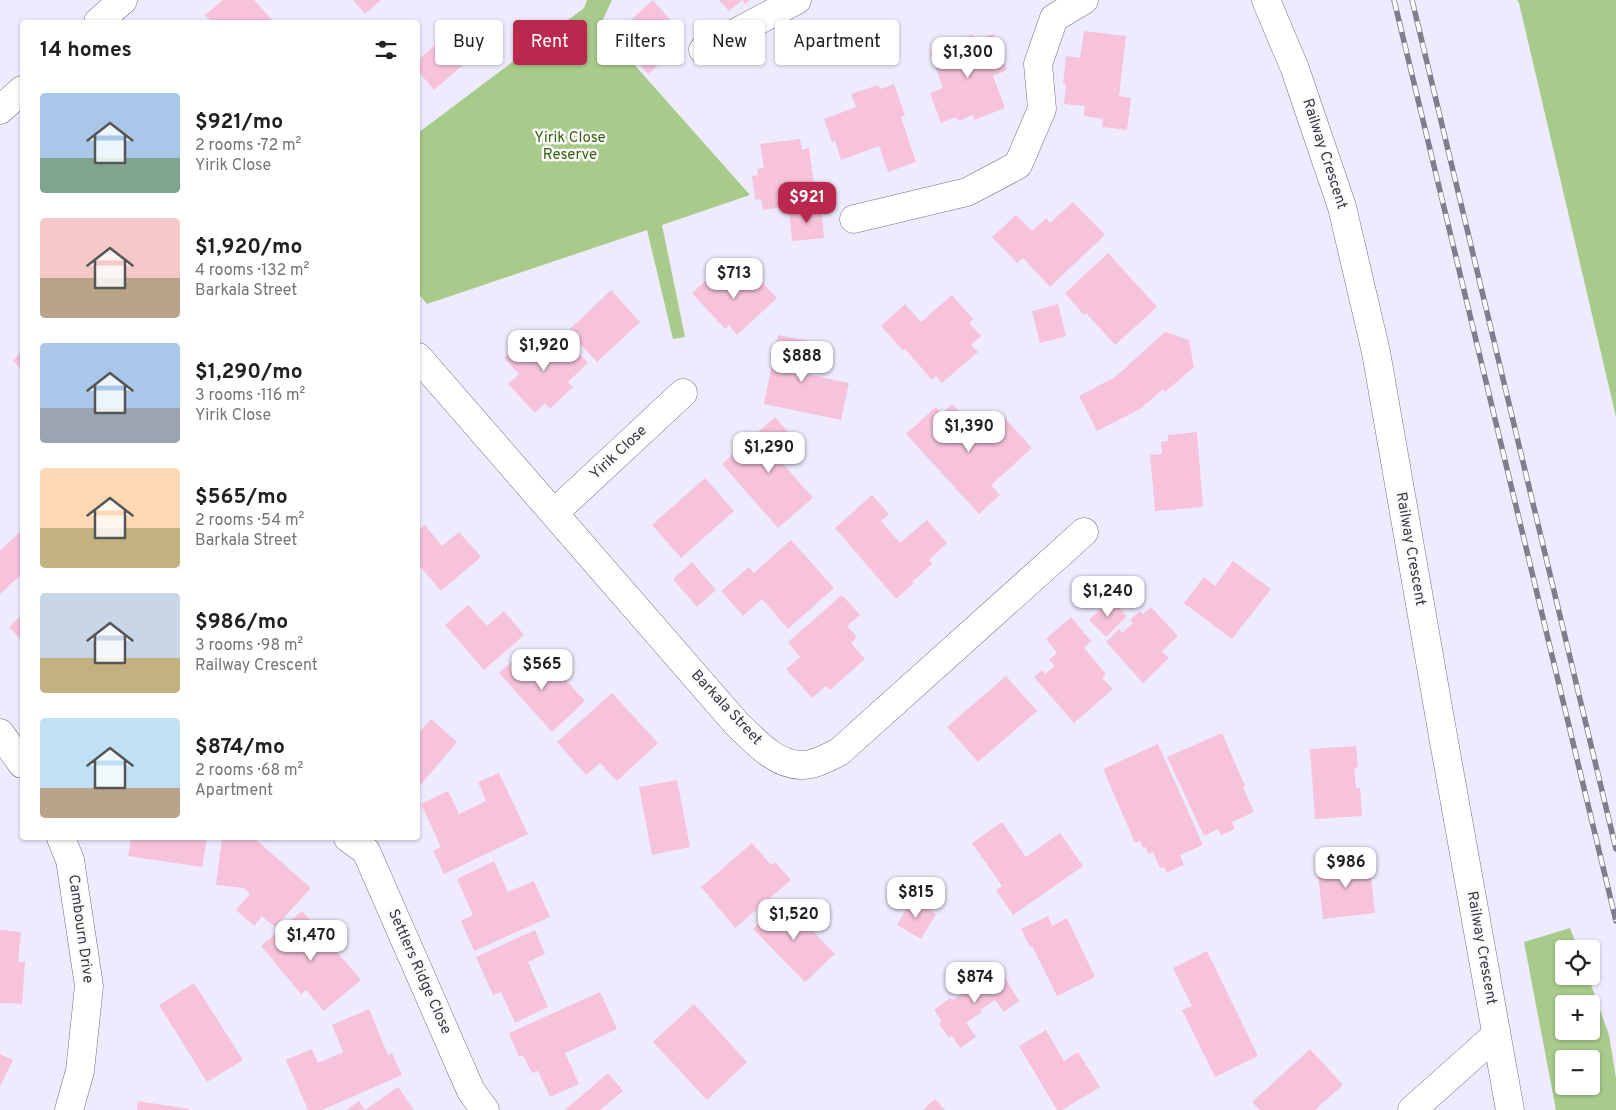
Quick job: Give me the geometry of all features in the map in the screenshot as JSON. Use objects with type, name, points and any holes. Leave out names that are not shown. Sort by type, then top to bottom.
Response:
[{"type":"street","points":[[759,20],[797,0]]},
{"type":"street","points":[[854,219],[967,192],[1018,165],[1042,109],[1038,64],[1054,18],[1084,0]]},
{"type":"street","name":"Railway Crescent","points":[[1266,0],[1295,69],[1342,207],[1376,352],[1510,1110]]},
{"type":"street","points":[[0,110],[20,92]]},
{"type":"street","name":"Barkala Street","points":[[420,359],[736,723],[769,753],[784,761],[801,765],[819,762],[839,752],[1084,532]]},
{"type":"street","name":"Yirik Close","points":[[554,513],[683,393]]},
{"type":"street","points":[[0,732],[20,761]]},
{"type":"street","name":"Cambourn Drive","points":[[62,840],[70,860],[90,986],[80,1072],[69,1110]]},
{"type":"street","name":"Settlers Ridge Close","points":[[351,840],[366,851],[471,1091],[485,1110]]},
{"type":"street","points":[[1412,1110],[1496,1035]]},
{"type":"green space","name":"Yirik Close Reserve","points":[[587,0],[612,0],[603,20],[597,20],[597,65],[635,65],[750,195],[662,225],[685,337],[673,339],[647,230],[427,304],[420,295],[420,131],[513,61],[513,65],[587,65],[587,20],[568,20],[584,8]]},
{"type":"green space","points":[[1517,0],[1616,0],[1616,417],[1519,3]]},
{"type":"green space","points":[[1570,928],[1575,940],[1555,940],[1555,985],[1591,985],[1595,995],[1555,995],[1555,1040],[1600,1040],[1600,1010],[1609,1035],[1616,1078],[1616,1110],[1556,1110],[1524,942]]},
{"type":"building","points":[[223,0],[254,0],[272,20],[210,20],[205,15]]},
{"type":"building","points":[[353,0],[381,0],[365,14]]},
{"type":"building","points":[[653,0],[670,20],[631,20]]},
{"type":"building","points":[[719,0],[742,0],[729,11]]},
{"type":"building","points":[[742,0],[750,0],[745,4]]},
{"type":"building","points":[[1084,31],[1126,36],[1119,96],[1131,98],[1127,130],[1102,127],[1103,119],[1084,116],[1085,106],[1064,104],[1066,85],[1063,84],[1066,56],[1080,58]]},
{"type":"building","points":[[993,34],[1007,70],[993,76],[1005,108],[974,120],[973,115],[959,121],[956,117],[941,123],[930,93],[943,88],[930,52],[972,35],[974,41]]},
{"type":"building","points":[[435,45],[435,65],[462,65],[434,90],[420,73],[420,58]]},
{"type":"building","points":[[640,65],[658,65],[648,74]]},
{"type":"building","points":[[894,84],[905,116],[901,117],[916,162],[888,172],[879,146],[841,160],[835,141],[832,142],[824,119],[856,107],[851,94],[878,85],[880,89]]},
{"type":"building","points":[[800,139],[802,150],[809,148],[814,185],[824,184],[826,201],[763,210],[761,199],[755,200],[752,176],[758,175],[757,169],[764,168],[760,144]]},
{"type":"building","points":[[1073,202],[1105,235],[1050,287],[1023,258],[1017,263],[992,237],[1016,215],[1032,231],[1046,218],[1050,223]]},
{"type":"building","points":[[821,206],[824,238],[792,241],[789,210]]},
{"type":"building","points":[[1108,253],[1157,307],[1115,345],[1086,313],[1084,315],[1065,293]]},
{"type":"building","points":[[721,267],[741,289],[755,275],[777,298],[737,335],[729,325],[725,329],[692,293]]},
{"type":"building","points":[[611,290],[640,322],[597,362],[568,331]]},
{"type":"building","points":[[952,295],[973,319],[969,323],[981,336],[971,345],[978,352],[942,383],[936,376],[932,380],[905,349],[903,351],[881,326],[905,304],[921,322]]},
{"type":"building","points":[[1058,304],[1066,336],[1040,343],[1032,311]]},
{"type":"building","points":[[1165,332],[1189,340],[1194,367],[1165,392],[1163,389],[1140,409],[1097,431],[1079,396],[1115,377]]},
{"type":"building","points":[[561,335],[588,363],[568,382],[573,387],[550,409],[545,403],[535,413],[508,384],[519,374],[504,358],[526,337],[541,353]]},
{"type":"building","points":[[778,335],[813,342],[806,374],[849,383],[841,420],[764,404]]},
{"type":"building","points":[[20,354],[20,368],[13,360]]},
{"type":"building","points":[[952,404],[972,426],[961,436],[970,447],[1004,417],[1032,448],[991,485],[1000,495],[979,514],[906,434],[936,407],[942,414]]},
{"type":"building","points":[[775,417],[796,441],[777,457],[813,498],[778,528],[722,464]]},
{"type":"building","points":[[1197,432],[1203,507],[1155,511],[1150,455],[1162,454],[1161,442],[1168,441],[1168,435]]},
{"type":"building","points":[[705,478],[734,511],[681,558],[652,525]]},
{"type":"building","points":[[872,495],[889,514],[881,521],[900,543],[927,520],[947,543],[929,560],[932,564],[896,599],[835,528]]},
{"type":"building","points":[[425,525],[442,546],[459,532],[481,557],[441,591],[420,566],[420,529]]},
{"type":"building","points":[[20,532],[20,576],[0,594],[0,548],[1,550]]},
{"type":"building","points":[[791,540],[834,588],[788,629],[762,599],[743,616],[721,591],[749,567],[754,573]]},
{"type":"building","points":[[1233,561],[1271,589],[1232,639],[1184,603],[1204,577],[1215,586]]},
{"type":"building","points":[[692,562],[716,590],[697,607],[673,579]]},
{"type":"building","points":[[842,595],[860,615],[847,626],[857,637],[851,643],[865,659],[830,690],[826,686],[812,698],[786,669],[800,657],[788,642]]},
{"type":"building","points":[[1111,599],[1127,616],[1106,637],[1089,620]]},
{"type":"building","points":[[468,605],[487,626],[504,611],[524,635],[484,670],[445,625]]},
{"type":"building","points":[[1151,607],[1178,636],[1162,651],[1169,658],[1143,683],[1106,642],[1119,629],[1122,633],[1133,623],[1130,620],[1140,611],[1143,614]]},
{"type":"building","points":[[20,617],[20,639],[9,627]]},
{"type":"building","points":[[1071,617],[1091,641],[1084,648],[1106,674],[1102,678],[1113,689],[1074,723],[1034,677],[1042,670],[1045,674],[1055,666],[1049,660],[1057,653],[1046,639]]},
{"type":"building","points":[[525,650],[554,682],[561,675],[585,701],[552,732],[499,673]]},
{"type":"building","points":[[1006,676],[1037,711],[978,762],[947,727]]},
{"type":"building","points":[[612,693],[658,743],[617,781],[600,763],[586,775],[557,742]]},
{"type":"building","points":[[431,719],[457,742],[420,786],[420,732]]},
{"type":"building","points":[[1222,733],[1254,812],[1232,822],[1235,829],[1221,835],[1218,829],[1204,836],[1167,757]]},
{"type":"building","points":[[1158,744],[1203,845],[1180,855],[1184,865],[1166,873],[1164,867],[1160,868],[1153,852],[1148,854],[1146,847],[1143,848],[1140,841],[1135,843],[1103,769]]},
{"type":"building","points":[[1356,746],[1358,767],[1354,768],[1356,788],[1360,788],[1362,816],[1315,819],[1310,749]]},
{"type":"building","points":[[499,773],[528,834],[444,874],[433,851],[441,847],[421,804],[448,791],[459,814],[486,801],[478,782]]},
{"type":"building","points":[[677,780],[690,847],[652,855],[639,787]]},
{"type":"building","points":[[1002,822],[1026,857],[1060,833],[1083,866],[1013,915],[996,890],[1002,886],[972,843]]},
{"type":"building","points":[[131,840],[207,840],[202,867],[128,856]]},
{"type":"building","points":[[222,840],[256,840],[311,888],[275,927],[262,916],[254,926],[236,910],[250,894],[244,888],[216,885]]},
{"type":"building","points":[[752,843],[771,865],[775,862],[791,880],[735,928],[701,887]]},
{"type":"building","points":[[1369,859],[1375,913],[1323,919],[1317,865]]},
{"type":"building","points":[[494,861],[508,892],[534,881],[550,917],[474,951],[461,921],[473,915],[457,879]]},
{"type":"building","points":[[783,900],[835,954],[805,982],[753,929]]},
{"type":"building","points":[[911,900],[936,914],[921,939],[897,925]]},
{"type":"building","points":[[302,911],[361,980],[324,1011],[306,990],[301,994],[261,946]]},
{"type":"building","points":[[1048,916],[1052,926],[1067,918],[1095,977],[1057,996],[1032,946],[1030,947],[1021,929]]},
{"type":"building","points":[[0,930],[21,932],[18,962],[25,962],[22,1004],[0,1003]]},
{"type":"building","points":[[535,930],[545,954],[528,962],[548,1007],[515,1023],[501,992],[493,995],[476,957]]},
{"type":"building","points":[[1207,951],[1258,1056],[1215,1077],[1182,1010],[1192,1006],[1173,968]]},
{"type":"building","points":[[992,964],[1001,977],[1004,976],[1019,1001],[1004,1012],[995,1000],[980,1010],[982,1012],[966,1023],[976,1037],[960,1048],[952,1036],[949,1038],[939,1024],[942,1022],[934,1010],[950,998],[953,1000],[967,991],[965,988],[978,978],[976,976]]},
{"type":"building","points":[[194,983],[243,1060],[207,1082],[159,1005]]},
{"type":"building","points":[[600,992],[617,1029],[565,1053],[579,1084],[550,1097],[538,1071],[532,1073],[523,1055],[519,1057],[509,1033]]},
{"type":"building","points":[[694,1004],[747,1062],[707,1100],[653,1042]]},
{"type":"building","points":[[369,1009],[388,1055],[392,1053],[402,1075],[322,1110],[308,1110],[286,1060],[312,1049],[318,1063],[343,1052],[332,1025]]},
{"type":"building","points":[[1046,1030],[1064,1061],[1078,1052],[1100,1087],[1062,1110],[1057,1110],[1019,1046]]},
{"type":"building","points":[[1310,1049],[1343,1085],[1315,1110],[1260,1110],[1252,1102]]},
{"type":"building","points":[[0,1054],[13,1060],[0,1086]]},
{"type":"building","points":[[608,1073],[623,1091],[600,1110],[565,1110]]},
{"type":"building","points":[[398,1087],[414,1110],[365,1110]]},
{"type":"building","points":[[935,1099],[945,1110],[923,1110]]},
{"type":"building","points":[[138,1101],[189,1109],[189,1110],[137,1110]]},
{"type":"building","points":[[359,1101],[365,1110],[346,1110]]},
{"type":"railway","points":[[1394,0],[1616,921]]},
{"type":"railway","points":[[1412,0],[1616,849]]}]
